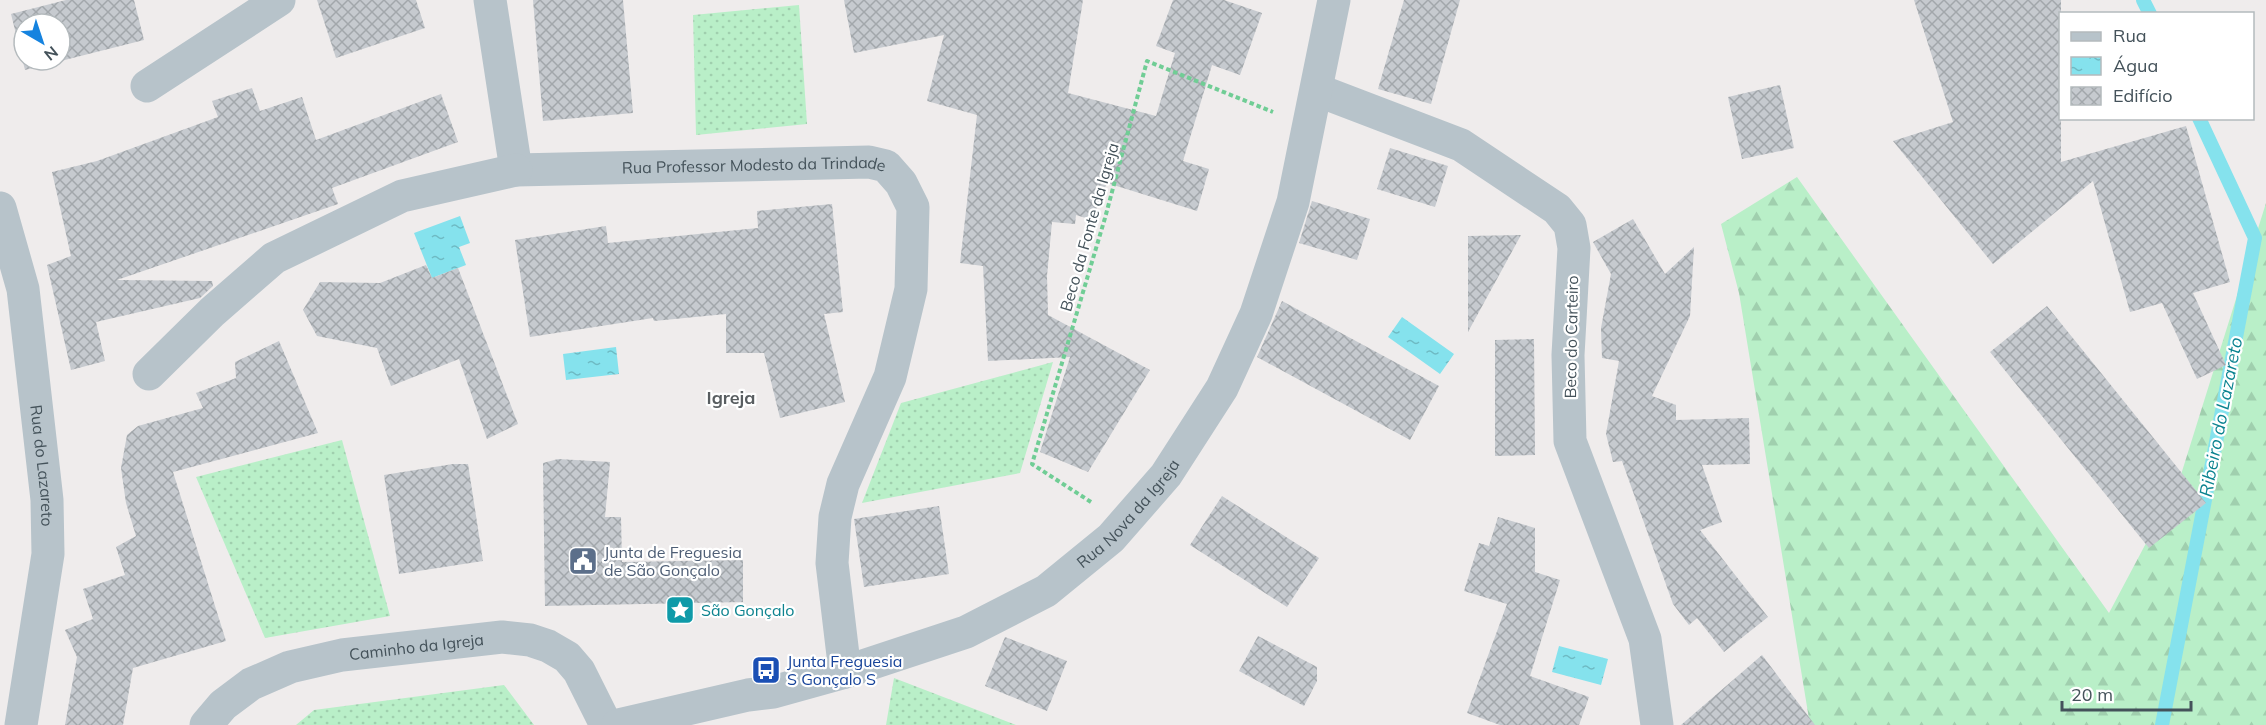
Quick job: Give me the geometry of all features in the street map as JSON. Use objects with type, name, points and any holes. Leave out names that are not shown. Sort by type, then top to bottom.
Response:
[{"type":"street","points":[[147,86],[279,0]]},
{"type":"street","points":[[490,0],[516,170]]},
{"type":"street","name":"Rua Nova da Igreja","points":[[618,725],[748,695],[773,692],[845,672],[966,632],[1046,591],[1111,538],[1166,475],[1222,388],[1256,314],[1293,202],[1334,0]]},
{"type":"street","name":"Beco do Carteiro","points":[[1317,90],[1461,145],[1557,209],[1570,225],[1574,248],[1568,355],[1570,441],[1645,639],[1658,725]]},
{"type":"street","name":"Rua Professor Modesto da Trindade","points":[[149,374],[212,312],[274,258],[402,196],[516,170],[869,162],[886,166],[901,183],[913,207],[910,289],[890,377],[843,484],[835,517],[832,563],[845,672]]},
{"type":"street","name":"Rua do Lazareto","points":[[0,208],[23,289],[47,500],[48,554],[21,725]]},
{"type":"street","name":"Caminho da Igreja","points":[[206,725],[223,705],[251,684],[290,667],[342,655],[502,637],[530,640],[548,646],[567,657],[579,671],[606,725]]},
{"type":"street","points":[[727,725],[748,695]]},
{"type":"path","name":"Beco da Fonte da Igreja","points":[[1124,523],[1032,464],[1105,218],[1147,61],[1309,127]]},
{"type":"green space","points":[[799,5],[807,124],[696,135],[693,15]]},
{"type":"green space","points":[[1797,177],[2109,613],[2179,481],[2266,203],[2266,725],[1810,725],[1739,293],[1721,224]]},
{"type":"green space","points":[[1053,362],[1020,473],[862,503],[901,403]]},
{"type":"green space","points":[[342,440],[390,616],[265,638],[196,477]]},
{"type":"green space","points":[[894,678],[1016,725],[886,725]]},
{"type":"green space","points":[[504,685],[534,725],[296,725],[314,710]]},
{"type":"water","points":[[460,216],[470,243],[459,247],[466,265],[432,278],[414,233]]},
{"type":"water","points":[[1402,317],[1454,354],[1440,374],[1388,337]]},
{"type":"water","points":[[616,347],[619,374],[566,380],[563,354]]},
{"type":"water","points":[[1559,646],[1608,659],[1601,685],[1552,672]]},
{"type":"building","points":[[66,0],[134,0],[144,40],[72,58],[72,12],[19,12]]},
{"type":"building","points":[[317,0],[416,0],[425,28],[336,58]]},
{"type":"building","points":[[533,0],[623,0],[633,113],[543,121]]},
{"type":"building","points":[[844,0],[1083,0],[1068,93],[1156,116],[1175,53],[1156,46],[1173,0],[1224,0],[1262,13],[1240,75],[1212,65],[1183,161],[1209,169],[1197,211],[1107,183],[1092,220],[1076,215],[1075,224],[1052,222],[1047,276],[1048,315],[1150,370],[1088,472],[1040,452],[1070,357],[988,361],[983,266],[960,263],[977,115],[927,101],[944,35],[854,53]]},
{"type":"building","points":[[1404,0],[1460,0],[1431,104],[1378,89]]},
{"type":"building","points":[[1914,0],[2061,0],[2059,120],[2061,120],[2061,162],[2186,126],[2230,282],[2193,293],[2226,365],[2197,379],[2162,303],[2130,312],[2093,181],[1993,264],[1893,141],[1953,122]]},
{"type":"building","points":[[1780,85],[1794,148],[1742,159],[1728,97]]},
{"type":"building","points":[[252,88],[260,111],[302,97],[316,140],[441,94],[458,142],[332,188],[338,204],[117,280],[212,281],[213,286],[200,298],[96,322],[105,361],[71,370],[47,265],[71,256],[52,172],[97,161],[218,117],[212,101]]},
{"type":"building","points":[[1390,148],[1448,166],[1435,207],[1377,189]]},
{"type":"building","points":[[1312,201],[1370,219],[1357,260],[1299,243]]},
{"type":"building","points":[[832,204],[843,312],[824,314],[845,402],[780,418],[764,353],[726,353],[726,314],[654,321],[653,318],[530,337],[515,240],[606,226],[608,243],[758,228],[757,211]]},
{"type":"building","points":[[1633,219],[1665,274],[1694,247],[1690,316],[1652,396],[1676,405],[1676,420],[1749,418],[1750,464],[1702,465],[1722,522],[1700,530],[1768,617],[1724,652],[1697,618],[1689,625],[1673,604],[1622,461],[1613,462],[1606,434],[1619,361],[1602,358],[1601,328],[1611,274],[1593,242]]},
{"type":"building","points":[[1521,235],[1468,332],[1468,236]]},
{"type":"building","points":[[426,265],[432,278],[458,268],[518,424],[487,439],[459,359],[391,386],[377,348],[317,336],[303,310],[320,282],[380,283]]},
{"type":"building","points":[[1282,301],[1439,386],[1410,440],[1257,357]]},
{"type":"building","points":[[2047,306],[2206,503],[2149,548],[1990,352]]},
{"type":"building","points":[[1534,339],[1535,455],[1495,456],[1495,340]]},
{"type":"building","points":[[279,341],[318,433],[173,472],[226,641],[133,668],[123,725],[65,725],[77,657],[65,630],[93,619],[83,589],[125,575],[116,547],[136,536],[126,503],[121,468],[127,435],[138,426],[203,408],[196,393],[236,378],[235,362]]},
{"type":"building","name":"Junta de Freguesia de São Gonçalo","points":[[558,459],[610,462],[605,517],[621,517],[622,562],[743,560],[743,602],[545,606],[543,463]]},
{"type":"building","points":[[453,464],[468,464],[483,561],[399,574],[384,475]]},
{"type":"building","points":[[1222,496],[1319,558],[1287,607],[1190,545]]},
{"type":"building","points":[[939,506],[949,574],[864,587],[854,519]]},
{"type":"building","points":[[1498,517],[1535,528],[1535,572],[1560,580],[1530,676],[1589,697],[1579,725],[1500,725],[1467,713],[1507,604],[1464,591],[1479,543],[1489,546]]},
{"type":"building","points":[[1258,636],[1317,667],[1317,681],[1304,706],[1239,671]]},
{"type":"building","points":[[1005,637],[1067,661],[1047,711],[985,686]]},
{"type":"building","points":[[1762,655],[1815,725],[1681,725]]},
{"type":"waterway","name":"Ribeiro do Lazareto","points":[[2143,0],[2149,12]]},
{"type":"waterway","name":"Ribeiro do Lazareto","points":[[2162,725],[2255,238],[2200,120]]},
{"type":"place","name":"Junta de Freguesia de São Gonçalo","points":[[583,561]]},
{"type":"place","name":"São Gonçalo","points":[[680,610]]},
{"type":"place","name":"Junta Freguesia S Gonçalo S","points":[[766,670]]},
{"type":"district","name":"Igreja","points":[[731,398]]}]
